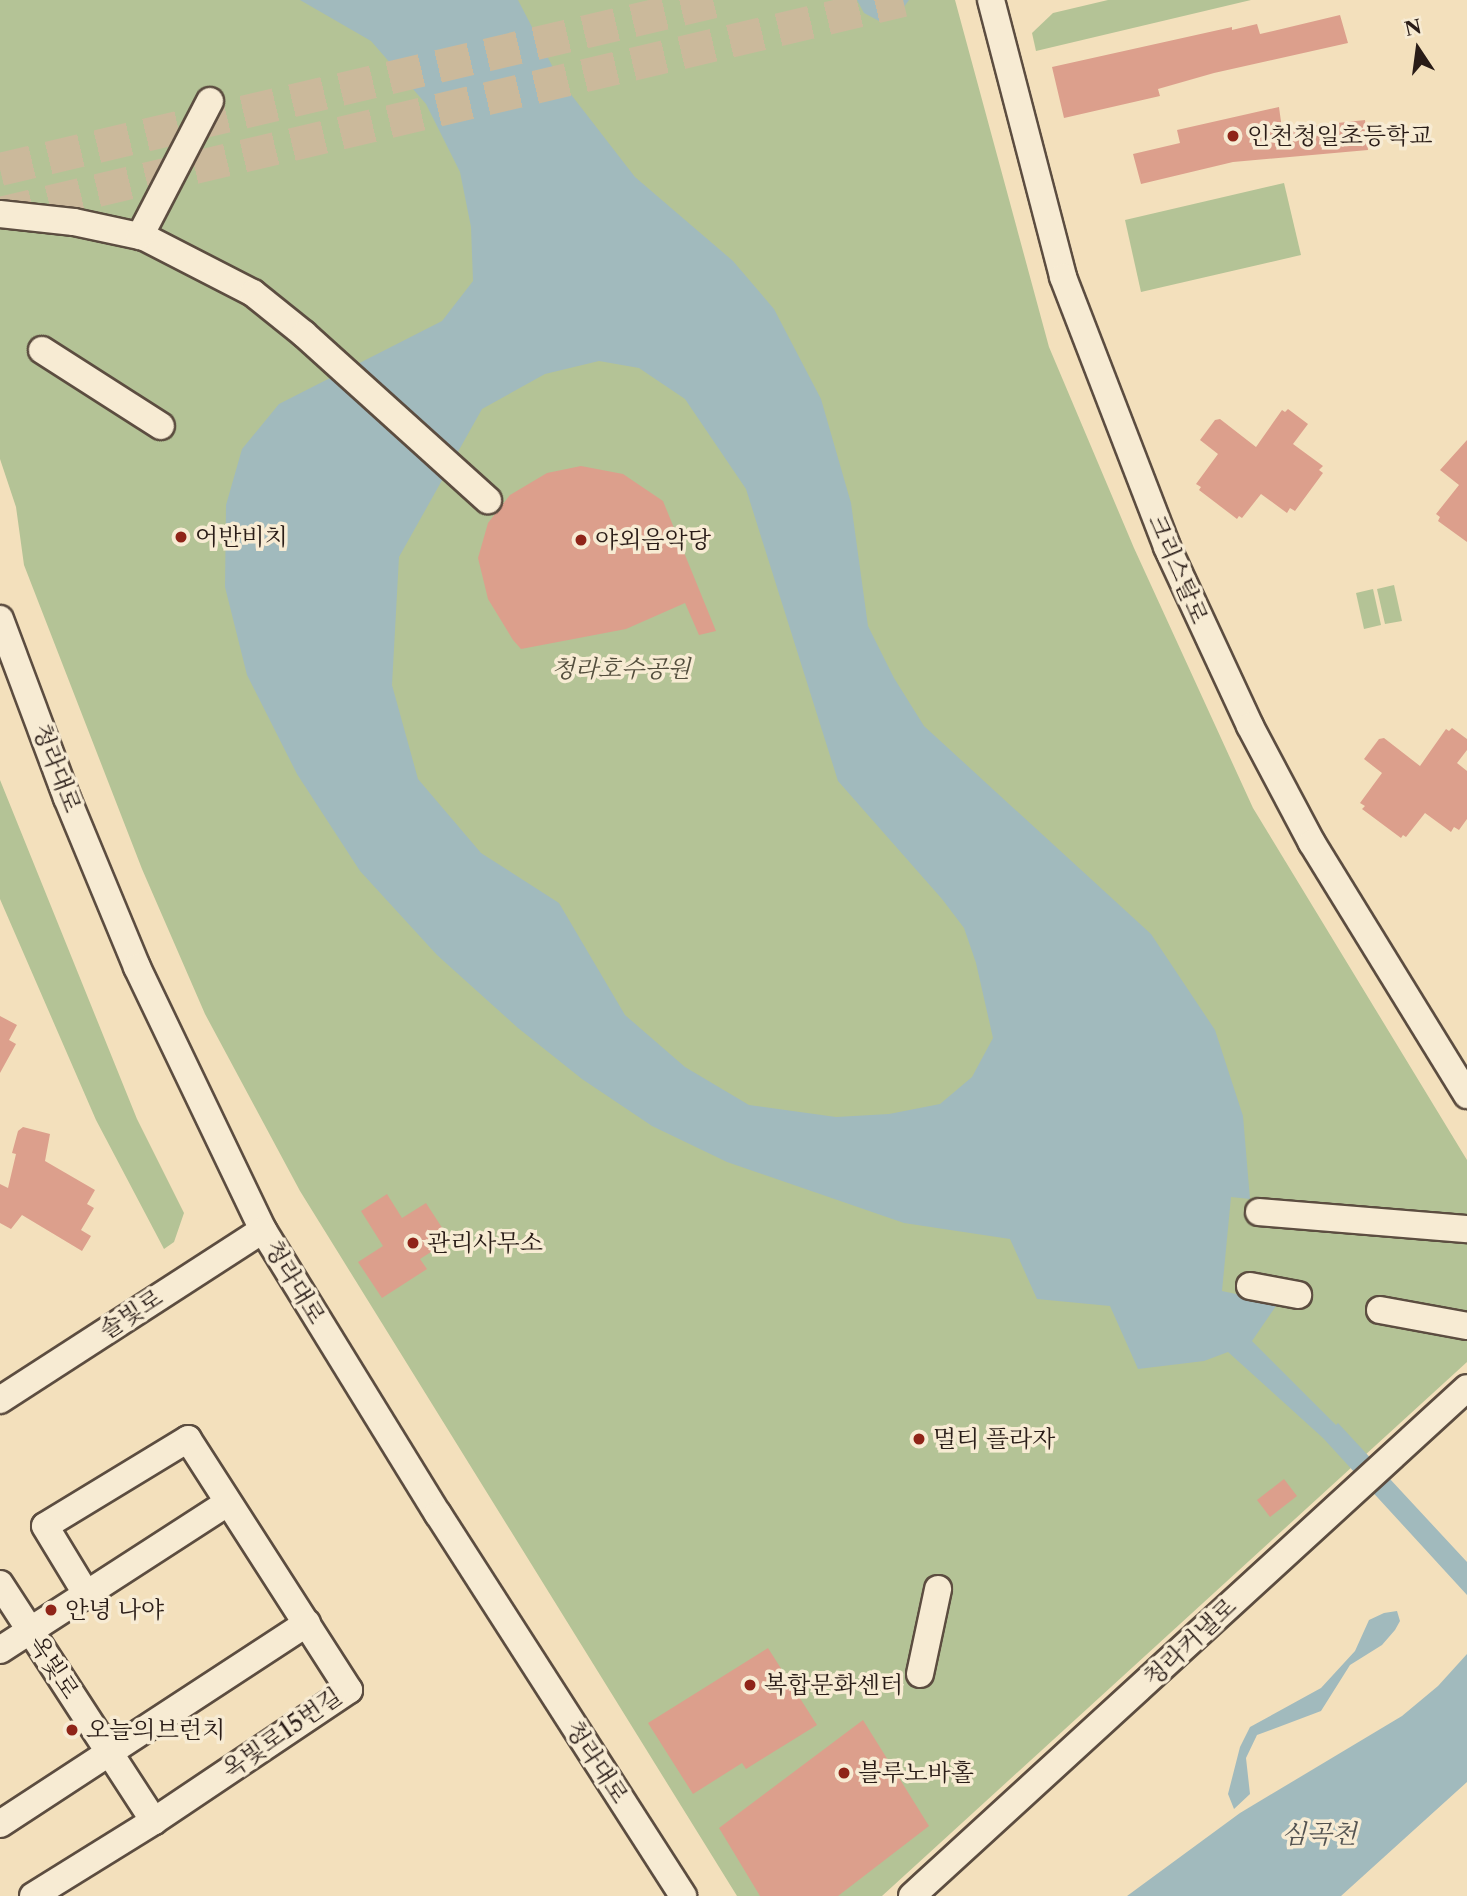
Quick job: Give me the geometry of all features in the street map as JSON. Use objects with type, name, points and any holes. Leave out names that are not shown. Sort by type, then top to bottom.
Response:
[{"type":"street","name":"크리스탈로","points":[[993,0],[1063,277],[1167,547],[1250,726],[1312,843],[1467,1095]]},
{"type":"street","points":[[140,236],[210,101]]},
{"type":"street","points":[[0,214],[74,222],[140,236],[201,264],[253,293],[303,334],[488,500]]},
{"type":"street","points":[[41,350],[160,426]]},
{"type":"street","name":"청라대로","points":[[0,619],[67,798],[137,967],[263,1230],[438,1514],[683,1896]]},
{"type":"street","points":[[1259,1212],[1467,1229]]},
{"type":"street","name":"솔빛로","points":[[0,1400],[263,1230]]},
{"type":"street","points":[[1250,1286],[1298,1295]]},
{"type":"street","points":[[1380,1310],[1467,1326]]},
{"type":"street","name":"청라커낼로","points":[[912,1896],[1467,1388]]},
{"type":"street","points":[[0,1825],[307,1623],[227,1503],[188,1438],[45,1526],[88,1595]]},
{"type":"street","points":[[0,1650],[227,1503]]},
{"type":"street","name":"옥빛로","points":[[0,1584],[154,1821]]},
{"type":"street","points":[[920,1674],[938,1589]]},
{"type":"street","name":"옥빛로15번길","points":[[154,1821],[349,1690],[307,1623]]},
{"type":"street","points":[[33,1896],[154,1821]]},
{"type":"green space","name":"청라호수공원","points":[[0,0],[955,0],[1049,347],[1134,548],[1253,808],[1467,1160],[1467,1362],[882,1896],[737,1896],[300,1191],[205,1014],[142,869],[24,565],[16,507],[0,459]]},
{"type":"green space","points":[[1108,0],[1251,0],[1036,51],[1032,33],[1053,13]]},
{"type":"green space","points":[[1284,183],[1301,255],[1141,292],[1125,220]]},
{"type":"green space","points":[[1394,585],[1402,621],[1385,624],[1377,589]]},
{"type":"green space","points":[[1373,589],[1381,625],[1364,629],[1356,593]]},
{"type":"green space","points":[[0,780],[137,1119],[184,1213],[174,1242],[164,1249],[96,1120],[0,899]]},
{"type":"water","points":[[300,0],[518,0],[559,79],[635,177],[733,261],[774,309],[821,399],[851,503],[868,626],[894,678],[924,726],[1151,934],[1215,1030],[1243,1116],[1250,1199],[1231,1197],[1222,1291],[1278,1303],[1252,1341],[1336,1425],[1338,1423],[1467,1562],[1467,1595],[1323,1438],[1228,1352],[1204,1361],[1138,1369],[1110,1306],[1037,1299],[1010,1239],[904,1223],[727,1162],[652,1126],[582,1079],[518,1028],[437,955],[360,871],[297,774],[247,675],[225,587],[226,505],[242,449],[279,404],[442,321],[473,281],[471,227],[460,172],[426,104],[371,41]],"holes":[[[599,361],[639,368],[685,399],[746,489],[838,781],[942,899],[964,928],[976,963],[993,1038],[972,1077],[940,1104],[889,1114],[836,1117],[749,1105],[685,1067],[625,1015],[559,903],[481,853],[418,779],[392,685],[399,557],[482,409],[545,374]]]},
{"type":"water","points":[[857,0],[909,0],[896,18],[879,21],[864,13]]},
{"type":"water","points":[[1397,1611],[1400,1621],[1395,1630],[1382,1645],[1350,1665],[1321,1711],[1257,1735],[1246,1758],[1250,1794],[1234,1809],[1228,1794],[1240,1747],[1250,1727],[1321,1688],[1355,1651],[1369,1620]]},
{"type":"water","name":"심곡천","points":[[1467,1654],[1467,1782],[1341,1896],[1127,1896],[1240,1813],[1402,1716],[1438,1686]]},
{"type":"building","points":[[1340,15],[1348,43],[1214,73],[1158,89],[1160,96],[1064,118],[1052,67],[1232,27],[1232,30],[1257,24],[1260,34]]},
{"type":"building","points":[[1279,107],[1282,129],[1365,120],[1368,150],[1233,162],[1141,184],[1133,154],[1180,143],[1177,130]]},
{"type":"building","points":[[1288,409],[1308,424],[1293,444],[1323,466],[1319,470],[1323,473],[1295,511],[1290,508],[1287,513],[1261,494],[1242,518],[1239,516],[1237,519],[1199,490],[1201,487],[1196,484],[1218,454],[1200,440],[1215,420],[1220,419],[1256,447],[1282,410],[1285,412]]},
{"type":"building","points":[[1467,440],[1467,542],[1438,521],[1440,517],[1436,514],[1459,485],[1440,470]]},
{"type":"building","name":"야외음악당","points":[[581,466],[623,474],[663,501],[716,631],[699,635],[685,603],[626,629],[521,649],[513,640],[488,599],[478,558],[488,523],[510,495],[547,473]]},
{"type":"building","points":[[1452,728],[1467,739],[1467,750],[1457,763],[1467,771],[1467,819],[1459,830],[1454,827],[1451,832],[1425,813],[1406,837],[1403,835],[1401,838],[1362,809],[1365,806],[1360,803],[1382,773],[1364,759],[1379,739],[1384,738],[1420,766],[1446,729],[1449,731]]},
{"type":"building","points":[[0,1016],[17,1025],[9,1040],[16,1044],[0,1073]]},
{"type":"building","points":[[23,1127],[50,1134],[45,1161],[95,1190],[87,1204],[94,1208],[81,1230],[91,1236],[82,1251],[22,1215],[11,1229],[0,1223],[0,1184],[8,1188],[16,1154],[12,1153],[18,1131]]},
{"type":"building","name":"관리사무소","points":[[387,1194],[402,1218],[426,1203],[450,1240],[420,1259],[427,1269],[382,1298],[358,1262],[383,1246],[361,1211]]},
{"type":"building","points":[[1284,1479],[1297,1496],[1270,1517],[1257,1500]]},
{"type":"building","name":"복합문화센터","points":[[768,1648],[817,1725],[746,1769],[742,1763],[693,1794],[648,1723]]},
{"type":"building","name":"블루노바홀","points":[[863,1720],[929,1826],[838,1896],[760,1896],[719,1828]]},
{"type":"tunnel","points":[[0,169],[719,0]]},
{"type":"tunnel","points":[[0,213],[903,0]]},
{"type":"place","name":"인천청일초등학교","points":[[1233,136]]},
{"type":"place","name":"어반비치","points":[[181,537]]},
{"type":"place","name":"야외음악당","points":[[581,540]]},
{"type":"place","name":"관리사무소","points":[[413,1243]]},
{"type":"place","name":"멀티 플라자","points":[[919,1439]]},
{"type":"place","name":"안녕 나야","points":[[51,1610]]},
{"type":"place","name":"복합문화센터","points":[[750,1685]]},
{"type":"place","name":"오늘의브런치","points":[[72,1730]]},
{"type":"place","name":"블루노바홀","points":[[844,1773]]}]
